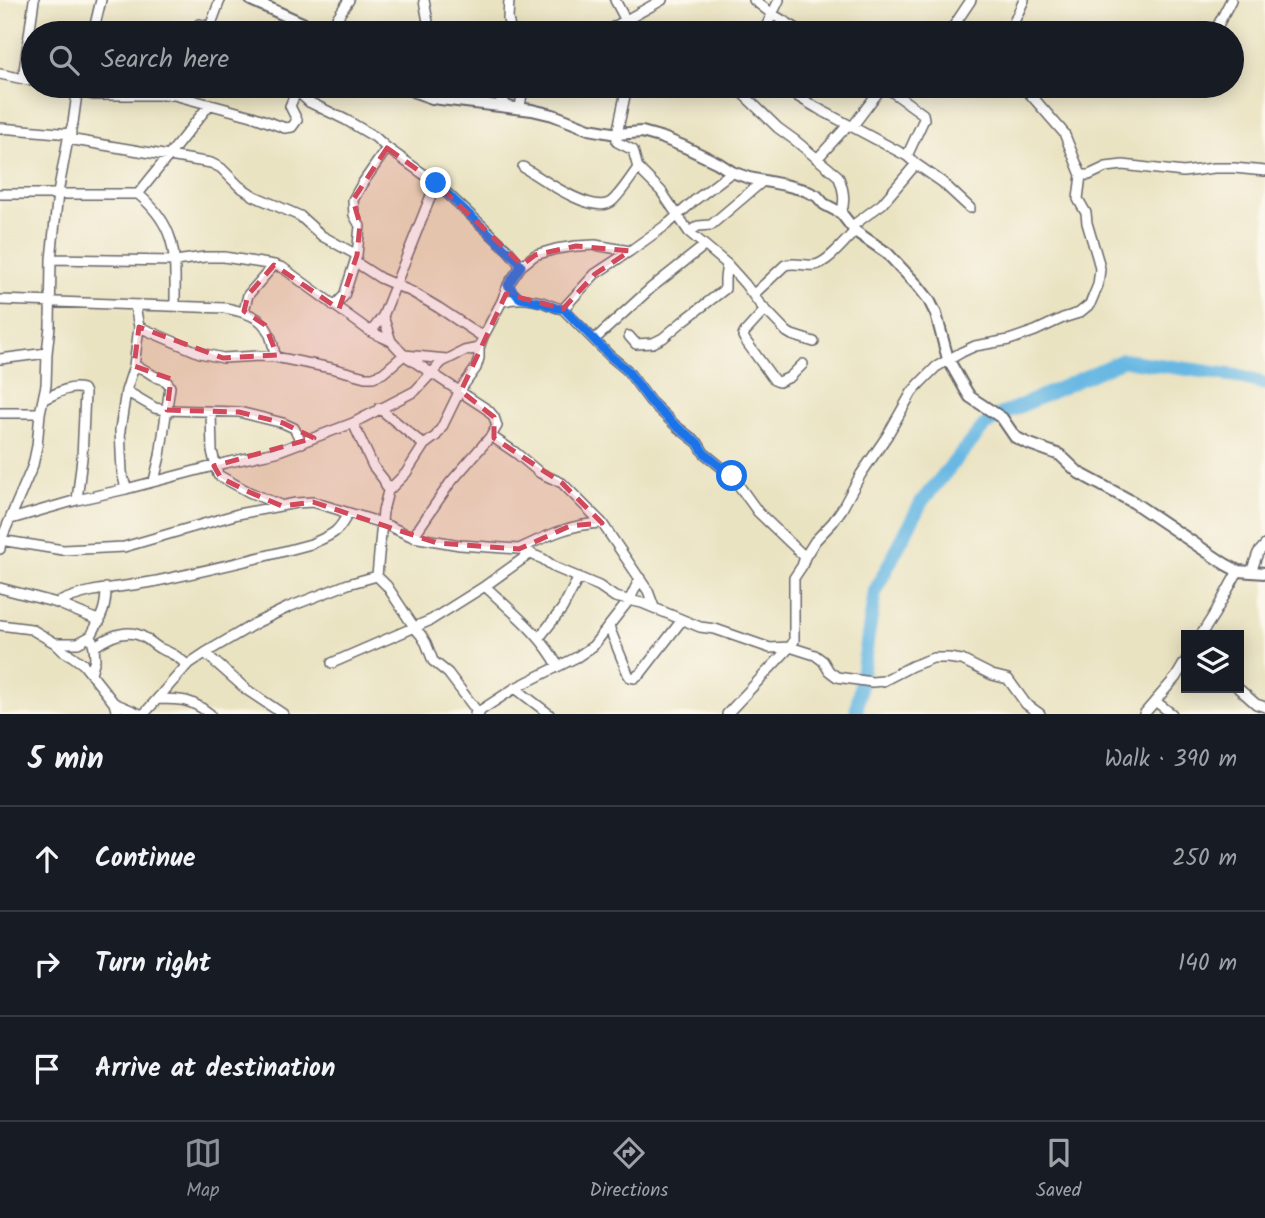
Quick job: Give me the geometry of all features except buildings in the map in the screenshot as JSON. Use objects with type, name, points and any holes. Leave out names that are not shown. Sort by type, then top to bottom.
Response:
[{"type":"street","points":[[31,21],[34,0]]},
{"type":"street","points":[[96,21],[101,0]]},
{"type":"street","points":[[212,21],[220,0]]},
{"type":"street","points":[[251,0],[298,21]]},
{"type":"street","points":[[335,21],[349,0]]},
{"type":"street","points":[[424,0],[428,21]]},
{"type":"street","points":[[508,21],[509,0]]},
{"type":"street","points":[[615,0],[625,19]]},
{"type":"street","points":[[622,21],[662,0]]},
{"type":"street","points":[[754,0],[784,21]]},
{"type":"street","points":[[769,21],[779,0]]},
{"type":"street","points":[[957,21],[971,0]]},
{"type":"street","points":[[1014,21],[1024,0]]},
{"type":"street","points":[[1220,21],[1231,0]]},
{"type":"street","points":[[0,74],[21,78]]},
{"type":"street","points":[[75,98],[58,193],[51,259],[50,326],[40,426],[33,465],[0,543],[64,550],[124,547],[250,512],[313,502],[436,543],[519,549],[531,553],[615,597],[631,599],[681,620],[770,648],[790,647],[815,655],[837,677],[883,681],[933,658],[962,660],[992,675],[1008,679],[1026,704],[1040,714]]},
{"type":"street","points":[[186,98],[285,128],[292,127],[297,120],[290,106]]},
{"type":"street","points":[[290,106],[294,98]]},
{"type":"street","points":[[306,98],[375,137],[436,183],[508,250],[521,266]]},
{"type":"street","points":[[432,98],[520,108],[553,115],[589,129],[617,134],[642,132],[663,138],[732,172],[804,190],[817,196],[824,204],[841,213],[854,229],[887,253],[929,300],[936,314],[948,359],[970,397],[1000,416],[1015,437],[1060,455],[1079,473],[1133,502],[1238,571],[1265,573]]},
{"type":"street","points":[[500,98],[508,107]]},
{"type":"street","points":[[520,108],[521,98]]},
{"type":"street","points":[[625,98],[617,142],[632,150],[638,168],[661,191],[689,232],[727,264],[765,310],[787,332],[814,342]]},
{"type":"street","points":[[747,98],[778,128],[838,176],[844,205],[841,213]]},
{"type":"street","points":[[799,98],[907,156],[942,182],[970,208]]},
{"type":"street","points":[[817,159],[873,98]]},
{"type":"street","points":[[900,98],[923,114],[924,119],[907,156]]},
{"type":"street","points":[[727,714],[790,647],[794,638],[793,582],[814,541],[842,509],[912,392],[932,370],[948,359],[975,346],[1009,340],[1035,331],[1079,313],[1090,304],[1098,285],[1100,269],[1086,213],[1079,199],[1081,175],[1064,133],[1033,98]]},
{"type":"street","points":[[290,106],[309,102]]},
{"type":"street","points":[[138,194],[210,104]]},
{"type":"street","points":[[0,128],[69,136],[217,165],[230,180],[254,196],[300,216],[322,236],[356,258],[380,278],[412,292],[483,337]]},
{"type":"street","points":[[334,306],[344,296],[356,258],[360,226],[354,215],[353,200],[387,148]]},
{"type":"street","points":[[753,295],[785,265],[791,263],[811,266],[822,263],[882,204],[916,164]]},
{"type":"street","points":[[1081,175],[1123,165],[1169,172],[1234,168],[1265,171]]},
{"type":"street","points":[[523,167],[578,199],[603,205],[611,201],[638,168]]},
{"type":"street","points":[[564,309],[595,274],[630,251],[732,172]]},
{"type":"street","points":[[689,232],[698,226],[711,225],[763,181]]},
{"type":"street","points":[[371,332],[383,316],[436,183]]},
{"type":"street","points":[[0,194],[138,194],[164,224],[173,243],[176,306]]},
{"type":"street","points":[[377,576],[383,511],[388,491],[406,472],[424,445],[436,436],[442,427],[460,390],[476,368],[483,337],[508,285],[521,266],[536,255],[576,246],[595,245],[630,251]]},
{"type":"street","points":[[594,340],[651,288],[705,246]]},
{"type":"street","points":[[51,259],[175,261],[224,257],[283,268],[371,332],[391,341],[404,355],[488,410],[494,417],[496,426],[491,436],[450,483],[413,537]]},
{"type":"street","points":[[725,289],[727,264]]},
{"type":"street","points":[[244,312],[248,295],[274,265]]},
{"type":"street","points":[[629,336],[636,344],[660,340],[725,289],[745,284]]},
{"type":"street","points":[[508,285],[520,298]]},
{"type":"street","points":[[502,301],[520,298],[564,309],[627,370],[650,401],[732,476],[758,512],[805,557]]},
{"type":"street","points":[[0,300],[225,308],[259,318],[270,335],[275,357]]},
{"type":"street","points":[[126,489],[122,472],[120,430],[126,391],[134,366],[139,327],[135,306]]},
{"type":"street","points":[[765,310],[745,332],[745,340],[774,380],[783,382],[803,364]]},
{"type":"street","points":[[383,316],[391,341]]},
{"type":"street","points":[[139,327],[192,350],[223,358],[275,357],[365,377],[383,373],[404,355],[448,359]]},
{"type":"street","points":[[11,519],[77,500],[276,452],[302,443],[352,423],[415,391],[448,359],[464,351],[479,348]]},
{"type":"street","points":[[0,359],[47,354]]},
{"type":"street","points":[[134,366],[144,368],[153,376],[167,381],[170,387],[154,481]]},
{"type":"street","points":[[44,399],[78,387],[85,393],[77,500]]},
{"type":"street","points":[[126,391],[155,408],[239,412],[283,423],[294,428],[302,443]]},
{"type":"street","points":[[379,408],[424,445]]},
{"type":"street","points":[[211,412],[214,466],[221,478],[282,506]]},
{"type":"street","points":[[0,413],[40,413]]},
{"type":"street","points":[[352,423],[388,491]]},
{"type":"street","points":[[491,436],[540,473],[562,482],[601,523],[652,598],[654,607]]},
{"type":"street","points":[[248,492],[250,512]]},
{"type":"street","points":[[57,603],[74,595],[155,581],[311,544],[335,534],[348,513]]},
{"type":"street","points":[[519,549],[570,526],[601,523]]},
{"type":"street","points":[[1251,572],[1258,553],[1265,545]]},
{"type":"street","points":[[332,663],[430,620],[531,553]]},
{"type":"street","points":[[1204,630],[1238,571]]},
{"type":"street","points":[[377,576],[393,593],[426,642],[433,661],[448,673],[477,713],[515,688],[593,646],[631,599],[640,579]]},
{"type":"street","points":[[114,703],[142,714],[187,665],[256,623],[348,584],[377,576]]},
{"type":"street","points":[[539,638],[562,609],[579,577]]},
{"type":"street","points":[[485,586],[539,638],[552,653],[558,666]]},
{"type":"street","points":[[0,588],[57,603],[100,621]]},
{"type":"street","points":[[55,643],[78,643],[91,636],[106,604],[106,588]]},
{"type":"street","points":[[609,627],[628,674],[634,678],[641,673],[681,620]]},
{"type":"street","points":[[0,625],[31,629],[83,664],[114,703],[117,714]]},
{"type":"street","points":[[94,647],[113,636],[139,634],[174,654],[187,665]]},
{"type":"street","points":[[91,636],[94,647],[91,673]]},
{"type":"street","points":[[205,653],[247,690],[283,714]]},
{"type":"street","points":[[1143,714],[1181,668]]},
{"type":"street","points":[[515,688],[550,714]]},
{"type":"street","points":[[1244,693],[1256,704],[1265,707]]},
{"type":"street","points":[[158,699],[186,700],[197,704],[209,714]]},
{"type":"street","points":[[1155,701],[1172,714]]},
{"type":"highlighted area","points":[[387,148],[436,183],[522,265],[535,255],[576,246],[630,251],[595,274],[563,309],[506,294],[461,391],[494,417],[494,438],[562,483],[602,523],[570,526],[519,549],[437,543],[313,502],[282,506],[249,492],[221,478],[214,466],[314,438],[283,423],[239,412],[167,410],[171,379],[134,366],[139,327],[223,358],[277,355],[265,325],[244,311],[248,295],[274,265],[339,309],[357,255],[360,224],[353,200]]},
{"type":"waterway","points":[[856,714],[875,591],[922,501],[984,426],[1000,415],[1123,360],[1237,376],[1265,384]]},
{"type":"route","points":[[436,183],[516,259],[521,266],[508,285],[520,298],[564,309],[627,370],[650,401],[732,476]]}]
